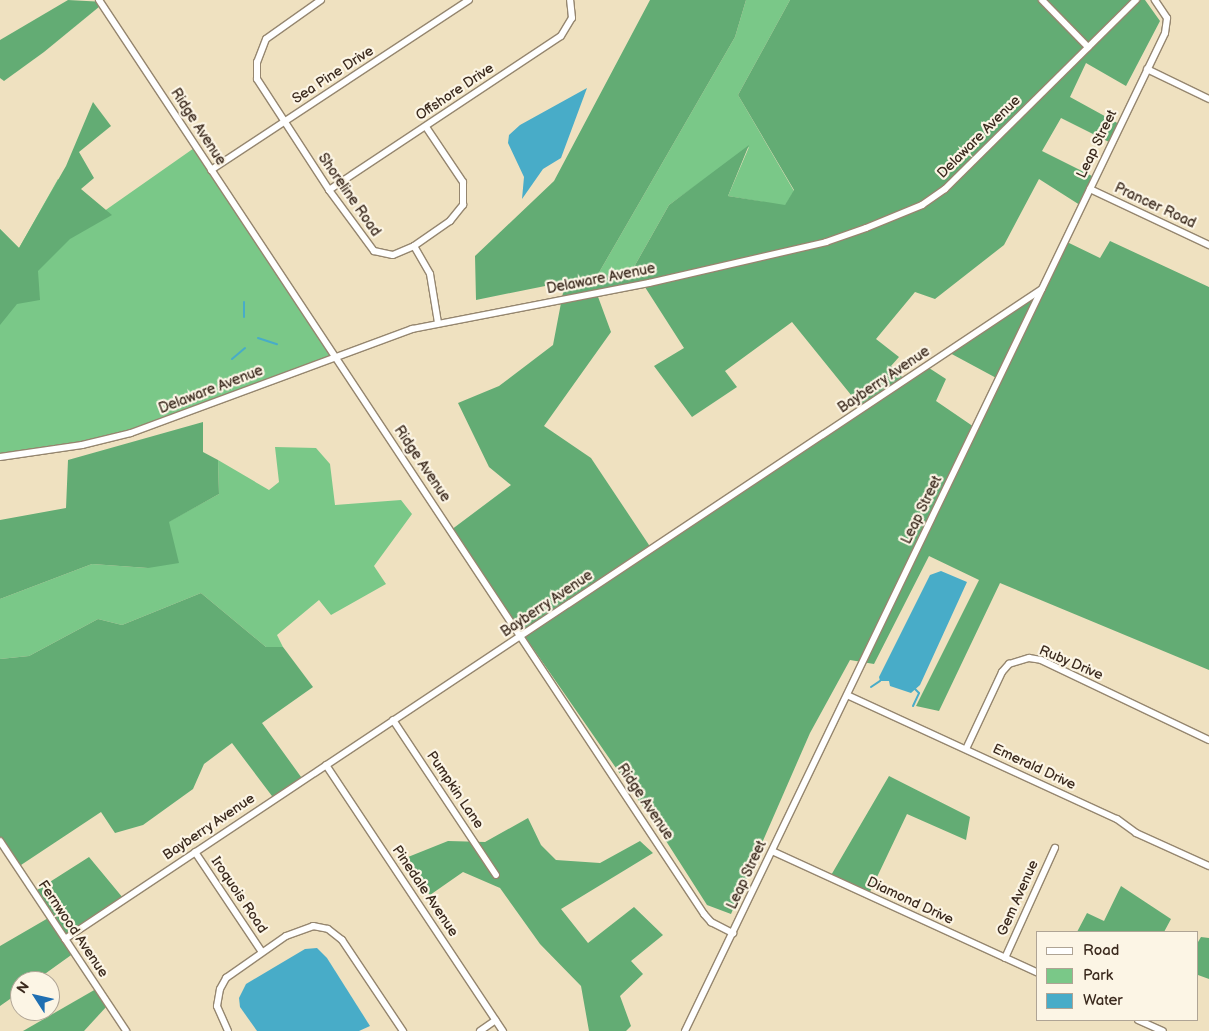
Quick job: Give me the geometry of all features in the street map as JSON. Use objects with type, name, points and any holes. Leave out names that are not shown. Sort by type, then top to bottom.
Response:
[{"type":"street","name":"Ridge Avenue","points":[[99,0],[704,914],[711,922],[733,932]]},
{"type":"street","name":"Shoreline Road","points":[[321,0],[274,30],[258,56],[259,85],[329,190],[374,251],[394,255],[414,246],[458,214],[464,198],[463,182],[426,127]]},
{"type":"street","name":"Sea Pine Drive","points":[[212,170],[469,0]]},
{"type":"street","name":"Offshore Drive","points":[[329,190],[561,36],[572,18],[570,0]]},
{"type":"street","points":[[1042,0],[1088,47]]},
{"type":"street","name":"Delaware Avenue","points":[[0,457],[82,445],[131,433],[395,334],[438,323],[624,288],[758,258],[855,233],[911,210],[945,189],[1136,0]]},
{"type":"street","name":"Leap Street","points":[[685,1031],[1168,23],[1164,10],[1155,0]]},
{"type":"street","points":[[1147,69],[1209,100]]},
{"type":"street","name":"Prancer Road","points":[[1090,189],[1209,245]]},
{"type":"street","points":[[414,246],[430,274],[438,323]]},
{"type":"street","name":"Bayberry Avenue","points":[[65,939],[1042,289]]},
{"type":"street","name":"Ruby Drive","points":[[966,749],[1002,672],[1010,664],[1029,658],[1041,660],[1209,740]]},
{"type":"street","name":"Emerald Drive","points":[[847,694],[1117,819],[1136,832],[1209,866]]},
{"type":"street","name":"Pumpkin Lane","points":[[393,720],[496,875]]},
{"type":"street","name":"Pinedale Avenue","points":[[326,765],[503,1031]]},
{"type":"street","name":"Fernwood Avenue","points":[[0,841],[126,1031]]},
{"type":"street","name":"Gem Avenue","points":[[1005,958],[1055,848]]},
{"type":"street","name":"Diamond Drive","points":[[772,851],[1036,972]]},
{"type":"street","name":"Iroquois Road","points":[[195,852],[262,952]]},
{"type":"street","points":[[228,1031],[218,1011],[220,989],[231,973],[302,928],[318,926],[332,931],[345,943],[403,1031]]},
{"type":"street","points":[[480,1031],[496,1020]]},
{"type":"street","points":[[1140,1021],[1163,1031]]},
{"type":"green space","points":[[68,0],[105,2],[44,52],[4,81],[0,78],[0,40]]},
{"type":"green space","points":[[650,0],[746,0],[735,37],[597,276],[630,274],[669,205],[749,145],[728,196],[785,205],[794,190],[738,95],[790,0],[1145,0],[1160,21],[1126,86],[1086,63],[1070,97],[1121,125],[1113,144],[1061,118],[1042,151],[1096,178],[1083,207],[1039,179],[1004,245],[935,299],[915,292],[876,339],[899,357],[891,366],[908,383],[926,366],[946,379],[936,401],[977,429],[1000,380],[948,352],[1045,287],[1067,242],[1100,258],[1110,241],[1209,287],[1209,670],[1000,583],[939,711],[916,706],[979,580],[929,556],[874,664],[850,660],[810,733],[731,914],[707,905],[659,830],[451,530],[511,485],[489,467],[458,403],[499,386],[553,345],[565,282],[476,300],[475,256],[554,181]],"holes":[[[643,284],[684,348],[654,366],[692,417],[737,387],[725,371],[792,322],[864,411],[653,551],[591,458],[544,426],[611,332],[597,294]]]},
{"type":"green space","points":[[746,0],[790,0],[738,95],[794,191],[785,206],[728,196],[749,147],[669,205],[630,274],[597,276],[735,37]]},
{"type":"green space","points":[[93,102],[111,126],[79,152],[94,178],[81,189],[112,215],[70,239],[38,271],[40,300],[17,304],[0,325],[0,229],[19,248],[66,166]]},
{"type":"green space","points":[[197,146],[334,356],[131,433],[0,457],[0,229],[19,248],[58,179],[100,214]]},
{"type":"green space","points":[[203,422],[203,452],[218,460],[219,494],[169,522],[179,563],[148,568],[92,564],[0,599],[0,520],[66,508],[68,460]]},
{"type":"green space","points":[[275,447],[316,448],[330,464],[335,505],[401,500],[412,514],[374,566],[386,584],[331,615],[319,600],[277,635],[283,647],[266,647],[201,593],[122,625],[98,619],[29,656],[0,659],[0,599],[92,564],[148,568],[168,522],[219,494],[218,460],[269,490],[279,482]]},
{"type":"green space","points":[[201,593],[266,647],[283,647],[313,687],[262,723],[304,781],[275,800],[232,743],[204,764],[193,789],[143,825],[115,833],[101,812],[18,867],[0,839],[0,659],[29,656],[98,619],[122,625]]},
{"type":"green space","points":[[889,776],[970,817],[966,840],[907,814],[868,896],[830,877]]},
{"type":"green space","points":[[528,818],[541,845],[556,860],[600,863],[640,841],[653,853],[561,909],[588,943],[634,907],[663,935],[631,961],[643,974],[620,996],[631,1026],[626,1031],[589,1031],[581,986],[540,944],[500,888],[463,872],[430,895],[398,861],[448,841],[485,842]]},
{"type":"green space","points":[[89,857],[123,898],[65,939],[74,953],[49,971],[10,971],[10,999],[0,1006],[0,946],[50,917],[34,892]]},
{"type":"green space","points":[[1121,886],[1171,919],[1165,931],[1078,931],[1087,913],[1104,921]]},
{"type":"green space","points":[[1201,937],[1209,938],[1209,979],[1199,975],[1199,940]]},
{"type":"green space","points":[[96,989],[107,1006],[84,1031],[23,1031],[40,1021],[60,1021],[60,1010]]},
{"type":"water","points":[[587,88],[561,158],[543,169],[522,199],[524,177],[508,143],[509,135],[520,125]]},
{"type":"water","points":[[941,571],[967,582],[920,685],[911,693],[890,686],[889,681],[880,681],[879,677],[930,575]]},
{"type":"water","points":[[317,948],[327,958],[370,1026],[359,1031],[257,1031],[240,1007],[239,998],[246,984],[305,949]]},
{"type":"waterway","points":[[244,302],[244,317]]},
{"type":"waterway","points":[[258,338],[277,344]]},
{"type":"waterway","points":[[232,359],[245,348]]},
{"type":"waterway","points":[[871,687],[880,681]]},
{"type":"waterway","points":[[913,706],[919,693],[914,688]]}]
